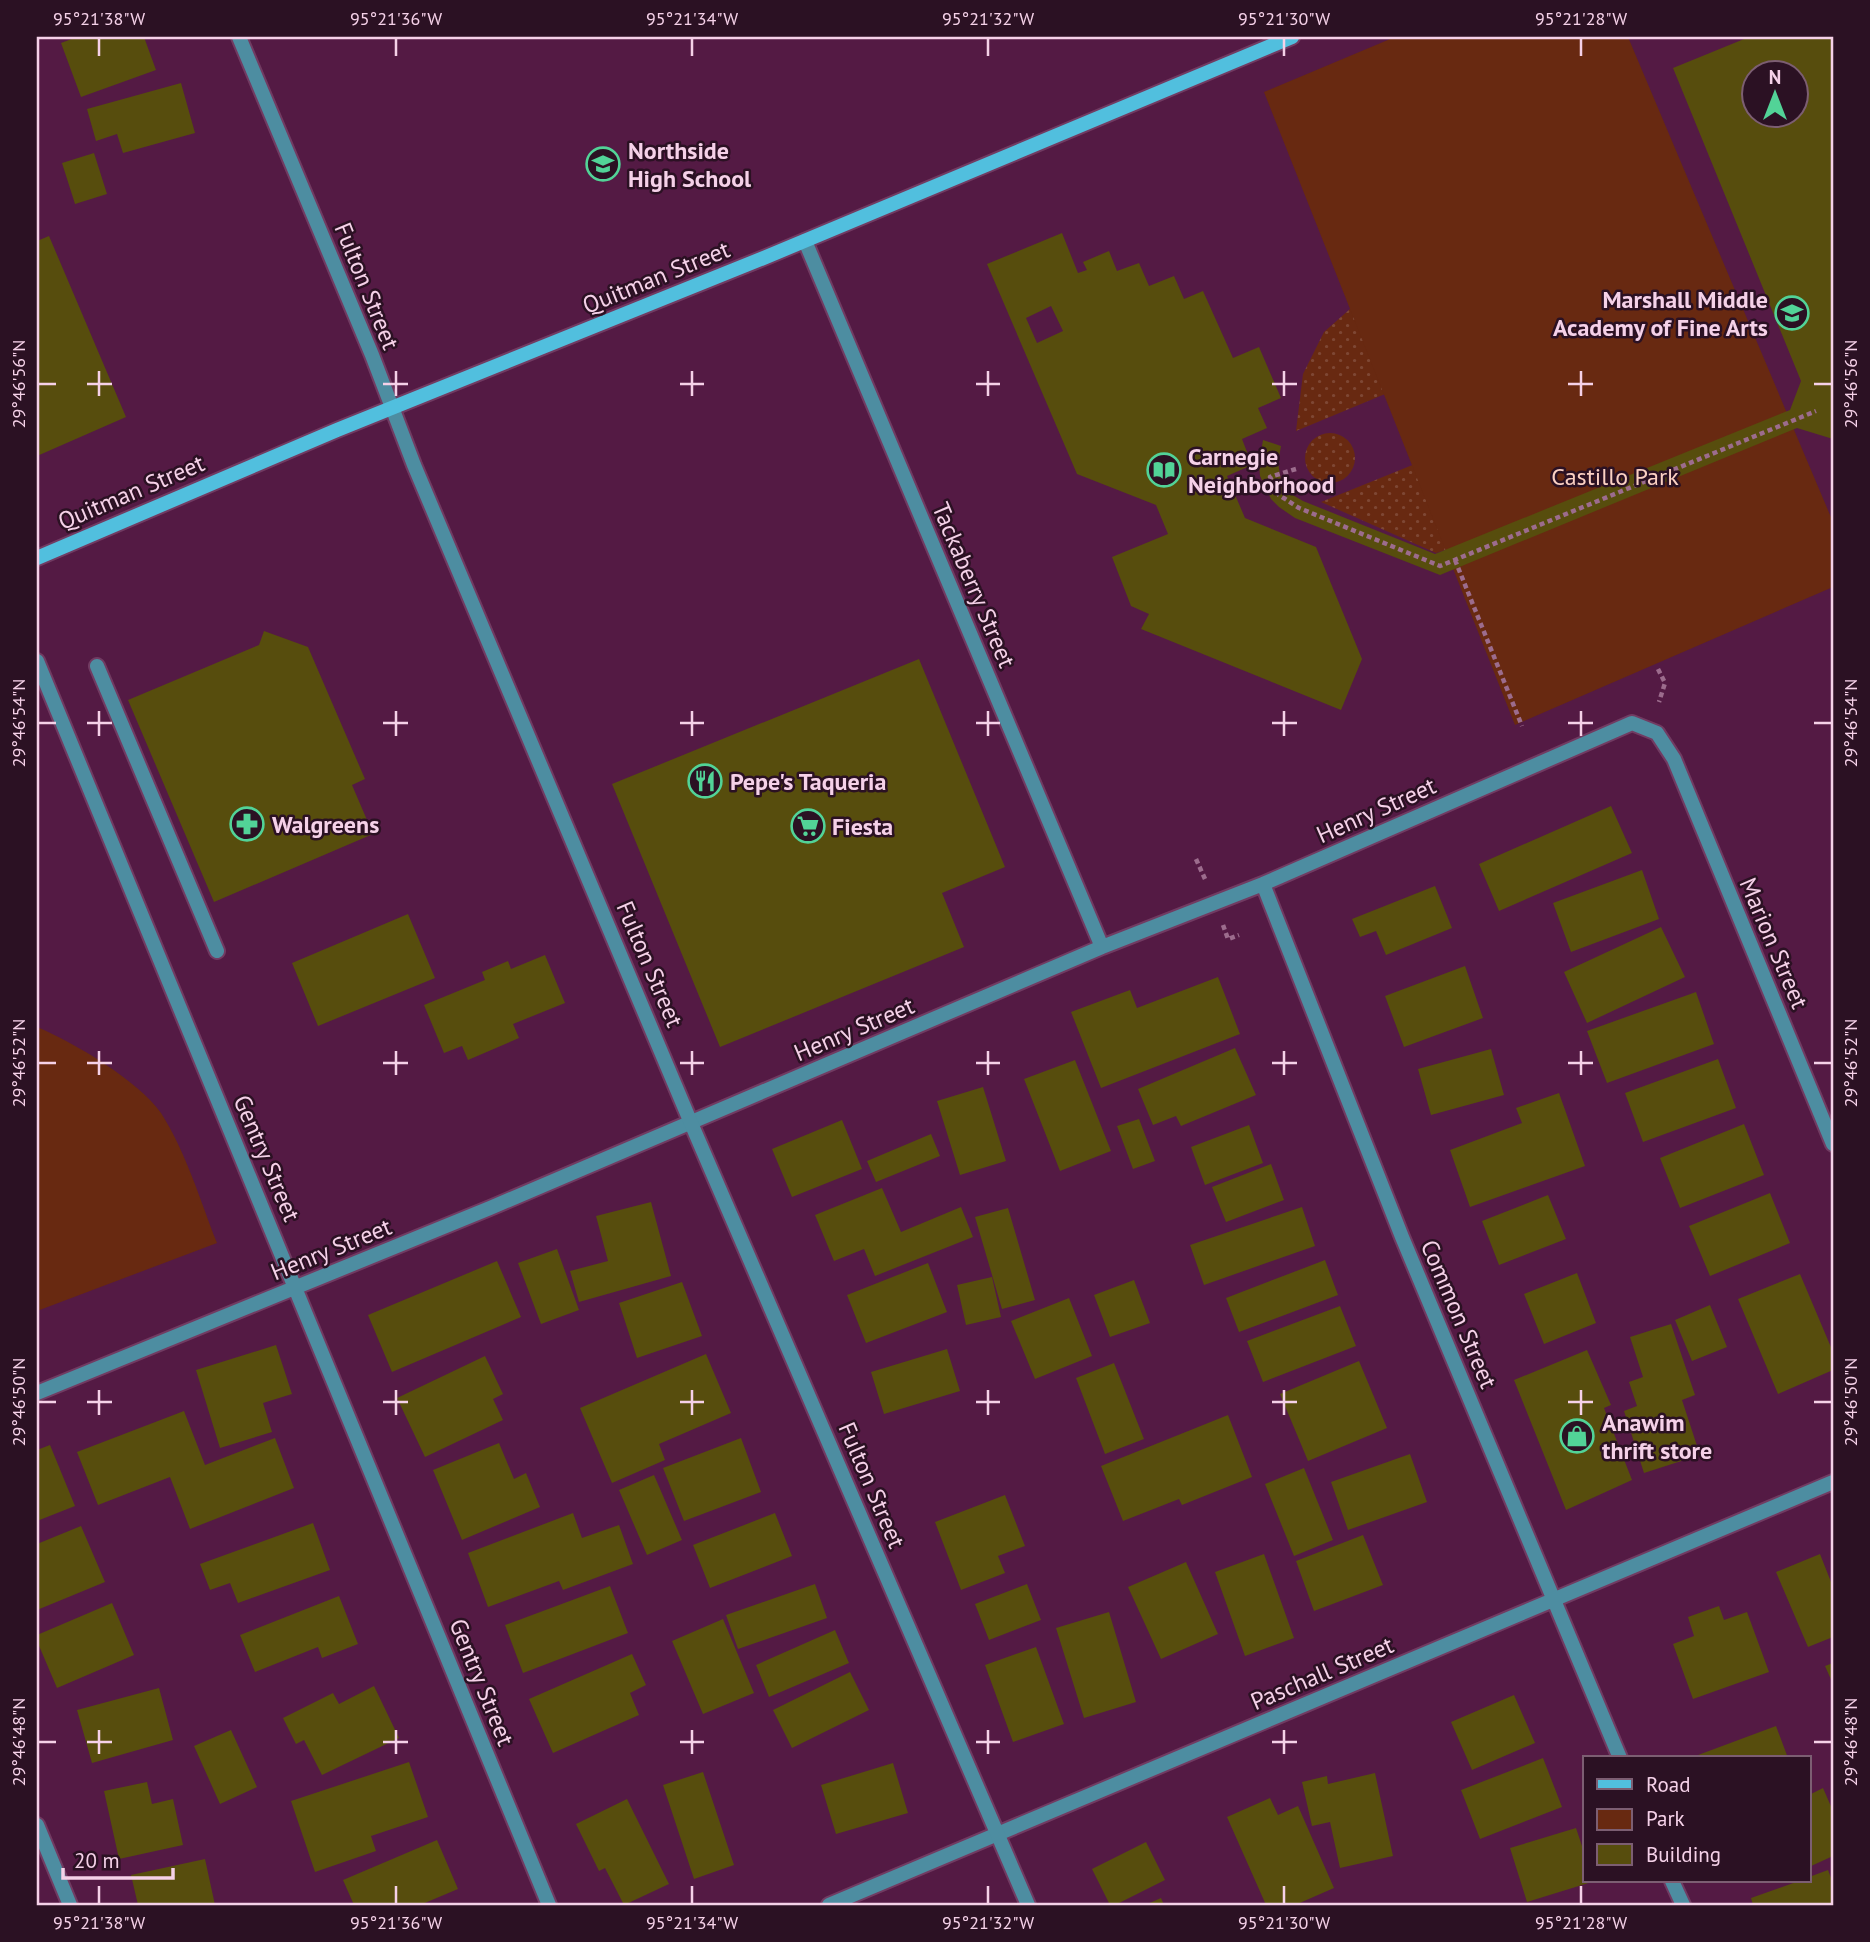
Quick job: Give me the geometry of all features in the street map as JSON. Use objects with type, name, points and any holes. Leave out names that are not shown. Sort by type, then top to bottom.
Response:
[{"type":"main road","name":"Quitman Street","points":[[37,558],[247,467],[805,241],[1292,37]]},
{"type":"street","name":"Fulton Street","points":[[239,37],[691,1124],[1028,1905]]},
{"type":"street","name":"Tackaberry Street","points":[[805,241],[1102,947]]},
{"type":"street","name":"Gentry Street","points":[[37,661],[549,1905]]},
{"type":"street","points":[[96,666],[217,951]]},
{"type":"street","name":"Henry Street","points":[[37,1392],[691,1124],[1102,947],[1263,884],[1632,723],[1657,733],[1674,759]]},
{"type":"street","name":"Marion Street","points":[[1674,759],[1833,1144]]},
{"type":"street","name":"Common Street","points":[[1263,884],[1402,1237],[1619,1756]]},
{"type":"street","name":"Paschall Street","points":[[829,1905],[1833,1482]]},
{"type":"street","points":[[37,1825],[70,1905]]},
{"type":"street","points":[[1672,1882],[1682,1905]]},
{"type":"path","points":[[1296,469],[1270,477],[1279,495],[1299,508],[1440,566],[1816,411]]},
{"type":"path","points":[[1455,560],[1522,726]]},
{"type":"path","points":[[1658,669],[1665,683],[1659,702]]},
{"type":"path","points":[[1196,859],[1205,879]]},
{"type":"path","points":[[1222,923],[1228,939],[1239,934]]},
{"type":"green space","name":"Castillo Park","points":[[1395,37],[1628,37],[1833,522],[1833,587],[1515,725],[1264,92]]},
{"type":"green space","points":[[1449,281],[1495,293],[1532,321],[1559,360],[1570,405],[1566,452],[1546,494],[1516,525],[1436,553],[1321,502],[1462,445],[1469,421],[1468,398],[1451,381],[1426,377],[1296,431],[1303,374],[1324,332],[1359,301],[1402,283]]},
{"type":"green space","points":[[1330,433],[1348,440],[1355,458],[1348,476],[1330,483],[1312,476],[1305,458],[1312,440]]},
{"type":"green space","points":[[37,1027],[68,1042],[122,1076],[161,1113],[192,1176],[217,1243],[37,1311]]},
{"type":"building","points":[[77,37],[144,37],[156,70],[81,97],[61,43]]},
{"type":"building","name":"Marshall Middle Academy of Fine Arts","points":[[1749,37],[1833,37],[1833,439],[1797,428],[1440,575],[1295,518],[1271,499],[1260,476],[1263,440],[1281,446],[1278,463],[1281,480],[1291,494],[1435,554],[1790,410],[1801,381],[1673,68]]},
{"type":"building","points":[[181,83],[195,133],[123,153],[117,134],[96,141],[87,109]]},
{"type":"building","points":[[94,153],[107,194],[75,204],[62,163]]},
{"type":"building","name":"Carnegie Neighborhood","points":[[1062,233],[1078,273],[1087,270],[1083,262],[1109,251],[1117,271],[1139,263],[1149,286],[1174,276],[1184,299],[1203,291],[1233,358],[1259,347],[1281,398],[1258,408],[1267,428],[1242,439],[1252,465],[1227,476],[1245,518],[1316,547],[1362,659],[1341,710],[1141,629],[1149,614],[1131,606],[1112,557],[1168,534],[1156,505],[1077,474],[987,264]],"holes":[[[1051,306],[1063,331],[1037,343],[1026,318]]]},
{"type":"building","points":[[49,236],[126,417],[37,456],[37,241]]},
{"type":"building","name":"Walgreens","points":[[264,631],[308,647],[365,779],[352,785],[373,834],[214,902],[128,700],[259,645]]},
{"type":"building","name":"Fiesta","points":[[919,659],[1005,867],[942,893],[964,947],[720,1047],[612,784]]},
{"type":"building","points":[[1611,806],[1632,853],[1499,911],[1479,864]]},
{"type":"building","points":[[1642,870],[1659,919],[1571,952],[1553,903]]},
{"type":"building","points":[[1435,886],[1452,928],[1386,955],[1376,931],[1360,937],[1352,919]]},
{"type":"building","points":[[408,914],[435,978],[318,1026],[292,963]]},
{"type":"building","points":[[1661,927],[1685,977],[1587,1023],[1564,972]]},
{"type":"building","points":[[545,955],[565,1003],[513,1024],[519,1038],[468,1060],[462,1046],[444,1053],[424,1005],[485,980],[482,972],[508,961],[511,969]]},
{"type":"building","points":[[1465,966],[1483,1018],[1404,1047],[1385,996]]},
{"type":"building","points":[[1218,977],[1240,1034],[1101,1088],[1071,1012],[1130,990],[1137,1008]]},
{"type":"building","points":[[1696,992],[1714,1044],[1607,1083],[1587,1031]]},
{"type":"building","points":[[1235,1048],[1256,1095],[1181,1126],[1176,1116],[1153,1125],[1138,1089]]},
{"type":"building","points":[[1491,1049],[1504,1095],[1431,1115],[1418,1069]]},
{"type":"building","points":[[1718,1059],[1736,1108],[1643,1142],[1625,1093]]},
{"type":"building","points":[[1075,1060],[1111,1151],[1060,1171],[1024,1079]]},
{"type":"building","points":[[983,1087],[1006,1161],[960,1175],[937,1101]]},
{"type":"building","points":[[1559,1093],[1585,1166],[1470,1207],[1450,1150],[1522,1123],[1516,1108]]},
{"type":"building","points":[[1139,1119],[1155,1161],[1133,1169],[1117,1126]]},
{"type":"building","points":[[842,1120],[862,1169],[792,1197],[772,1149]]},
{"type":"building","points":[[1744,1124],[1764,1175],[1680,1208],[1660,1158]]},
{"type":"building","points":[[1249,1125],[1263,1163],[1205,1185],[1191,1147]]},
{"type":"building","points":[[931,1134],[940,1156],[876,1182],[867,1161]]},
{"type":"building","points":[[1271,1164],[1284,1200],[1226,1222],[1212,1187]]},
{"type":"building","points":[[882,1188],[901,1232],[961,1207],[973,1237],[875,1276],[864,1249],[834,1261],[815,1215]]},
{"type":"building","points":[[1770,1193],[1790,1243],[1710,1276],[1689,1226]]},
{"type":"building","points":[[1548,1195],[1566,1239],[1499,1265],[1482,1221]]},
{"type":"building","points":[[651,1202],[671,1276],[579,1302],[570,1271],[608,1261],[596,1216]]},
{"type":"building","points":[[1302,1207],[1315,1246],[1204,1285],[1190,1245]]},
{"type":"building","points":[[1008,1208],[1035,1300],[1002,1309],[975,1217]]},
{"type":"building","points":[[557,1249],[579,1310],[541,1324],[518,1263]]},
{"type":"building","points":[[1325,1260],[1338,1295],[1239,1332],[1226,1298]]},
{"type":"building","points":[[497,1261],[521,1317],[392,1372],[368,1315]]},
{"type":"building","points":[[928,1263],[947,1312],[866,1343],[847,1295]]},
{"type":"building","points":[[1577,1273],[1596,1323],[1544,1344],[1524,1294]]},
{"type":"building","points":[[1800,1274],[1833,1352],[1833,1370],[1778,1394],[1738,1299]]},
{"type":"building","points":[[992,1277],[1001,1317],[966,1325],[957,1285]]},
{"type":"building","points":[[1134,1280],[1150,1323],[1110,1337],[1094,1295]]},
{"type":"building","points":[[682,1282],[702,1336],[637,1358],[619,1303]]},
{"type":"building","points":[[1069,1298],[1092,1356],[1035,1379],[1011,1321]]},
{"type":"building","points":[[1710,1305],[1727,1347],[1692,1361],[1675,1320]]},
{"type":"building","points":[[1340,1306],[1356,1346],[1263,1382],[1247,1341]]},
{"type":"building","points":[[1671,1324],[1695,1395],[1682,1400],[1700,1455],[1644,1473],[1624,1411],[1637,1406],[1629,1382],[1643,1377],[1630,1337]]},
{"type":"building","points":[[276,1345],[292,1394],[263,1403],[272,1432],[220,1448],[196,1370]]},
{"type":"building","points":[[947,1349],[960,1391],[884,1414],[871,1372]]},
{"type":"building","points":[[1587,1350],[1611,1405],[1604,1408],[1632,1480],[1566,1510],[1514,1380]]},
{"type":"building","points":[[706,1354],[731,1413],[659,1444],[665,1460],[612,1483],[580,1408]]},
{"type":"building","points":[[485,1356],[503,1394],[493,1399],[503,1420],[425,1457],[397,1398]]},
{"type":"building","points":[[1359,1361],[1387,1428],[1308,1461],[1280,1394]]},
{"type":"building","points":[[1114,1363],[1144,1439],[1105,1454],[1076,1378]]},
{"type":"building","points":[[184,1411],[205,1465],[275,1438],[294,1488],[190,1529],[170,1477],[98,1505],[77,1452]]},
{"type":"building","points":[[1228,1415],[1252,1477],[1182,1505],[1179,1499],[1123,1521],[1101,1466]]},
{"type":"building","points":[[741,1438],[761,1492],[684,1521],[663,1468]]},
{"type":"building","points":[[499,1443],[514,1479],[526,1473],[540,1507],[462,1540],[433,1470]]},
{"type":"building","points":[[50,1445],[75,1506],[37,1521],[37,1450]]},
{"type":"building","points":[[1410,1454],[1427,1502],[1348,1530],[1331,1482]]},
{"type":"building","points":[[1304,1468],[1333,1540],[1294,1556],[1265,1484]]},
{"type":"building","points":[[654,1475],[682,1540],[647,1555],[619,1490]]},
{"type":"building","points":[[1005,1495],[1025,1546],[998,1556],[1005,1573],[961,1590],[935,1522]]},
{"type":"building","points":[[573,1513],[582,1538],[619,1525],[633,1564],[563,1590],[559,1581],[488,1607],[468,1553]]},
{"type":"building","points":[[775,1513],[792,1556],[710,1588],[693,1545]]},
{"type":"building","points":[[313,1523],[330,1570],[238,1603],[230,1583],[210,1590],[200,1564]]},
{"type":"building","points":[[81,1526],[105,1582],[37,1610],[37,1544]]},
{"type":"building","points":[[1363,1535],[1383,1585],[1314,1611],[1296,1561]]},
{"type":"building","points":[[1264,1554],[1294,1638],[1245,1656],[1215,1572]]},
{"type":"building","points":[[1820,1554],[1833,1587],[1833,1637],[1808,1647],[1776,1572]]},
{"type":"building","points":[[1186,1562],[1218,1634],[1161,1659],[1128,1587]]},
{"type":"building","points":[[815,1584],[827,1618],[738,1649],[726,1615]]},
{"type":"building","points":[[1027,1584],[1041,1620],[989,1640],[975,1604]]},
{"type":"building","points":[[610,1586],[628,1633],[523,1673],[505,1625]]},
{"type":"building","points":[[339,1596],[358,1644],[322,1658],[318,1647],[255,1672],[240,1635]]},
{"type":"building","points":[[112,1603],[134,1655],[57,1688],[37,1641],[37,1635]]},
{"type":"building","points":[[1719,1606],[1724,1620],[1747,1612],[1769,1672],[1693,1699],[1673,1644],[1694,1636],[1688,1617]]},
{"type":"building","points":[[1109,1612],[1136,1702],[1084,1718],[1056,1628]]},
{"type":"building","points":[[723,1619],[754,1693],[703,1714],[672,1641]]},
{"type":"building","points":[[835,1630],[849,1663],[769,1697],[756,1665]]},
{"type":"building","points":[[1036,1647],[1064,1724],[1013,1742],[985,1665]]},
{"type":"building","points":[[632,1654],[646,1685],[630,1693],[639,1715],[553,1753],[529,1699]]},
{"type":"building","points":[[1833,1663],[1833,1684],[1825,1666]]},
{"type":"building","points":[[850,1672],[869,1710],[792,1748],[773,1710]]},
{"type":"building","points":[[374,1686],[399,1738],[322,1775],[304,1740],[296,1744],[283,1718],[333,1693],[339,1704]]},
{"type":"building","points":[[159,1688],[173,1740],[92,1763],[77,1710]]},
{"type":"building","points":[[1514,1695],[1535,1743],[1472,1770],[1451,1722]]},
{"type":"building","points":[[1776,1726],[1787,1756],[1695,1756]]},
{"type":"building","points":[[231,1730],[257,1787],[220,1804],[194,1746]]},
{"type":"building","points":[[1543,1758],[1562,1807],[1480,1839],[1461,1790]]},
{"type":"building","points":[[409,1762],[428,1817],[371,1836],[376,1851],[315,1872],[291,1801]]},
{"type":"building","points":[[893,1763],[908,1813],[836,1834],[821,1785]]},
{"type":"building","points":[[703,1772],[734,1865],[694,1879],[663,1785]]},
{"type":"building","points":[[1375,1773],[1393,1856],[1340,1868],[1330,1822],[1312,1826],[1302,1782],[1327,1776],[1328,1784]]},
{"type":"building","points":[[147,1782],[152,1804],[173,1799],[183,1845],[119,1859],[104,1791]]},
{"type":"building","points":[[1823,1788],[1833,1811],[1833,1856],[1811,1866],[1811,1794]]},
{"type":"building","points":[[1270,1798],[1278,1815],[1298,1806],[1334,1888],[1295,1905],[1266,1905],[1227,1817]]},
{"type":"building","points":[[627,1799],[669,1884],[624,1905],[605,1868],[599,1871],[576,1824]]},
{"type":"building","points":[[1576,1828],[1583,1849],[1583,1882],[1592,1882],[1527,1902],[1510,1848]]},
{"type":"building","points":[[437,1840],[458,1889],[420,1905],[354,1905],[343,1880]]},
{"type":"building","points":[[1146,1842],[1165,1880],[1110,1905],[1092,1869]]},
{"type":"building","points":[[205,1859],[215,1905],[138,1905],[131,1875]]},
{"type":"building","points":[[1828,1870],[1833,1883],[1833,1905],[1753,1905],[1751,1898],[1796,1882],[1811,1882],[1811,1876]]},
{"type":"building","points":[[1161,1898],[1164,1905],[1145,1905]]},
{"type":"place","name":"Northside High School","points":[[603,164]]},
{"type":"place","name":"Marshall Middle Academy of Fine Arts","points":[[1792,313]]},
{"type":"place","name":"Carnegie Neighborhood","points":[[1164,470]]},
{"type":"place","name":"Pepe's Taqueria","points":[[705,781]]},
{"type":"place","name":"Walgreens","points":[[247,824]]},
{"type":"place","name":"Fiesta","points":[[808,826]]},
{"type":"place","name":"Anawim thrift store","points":[[1577,1436]]}]
